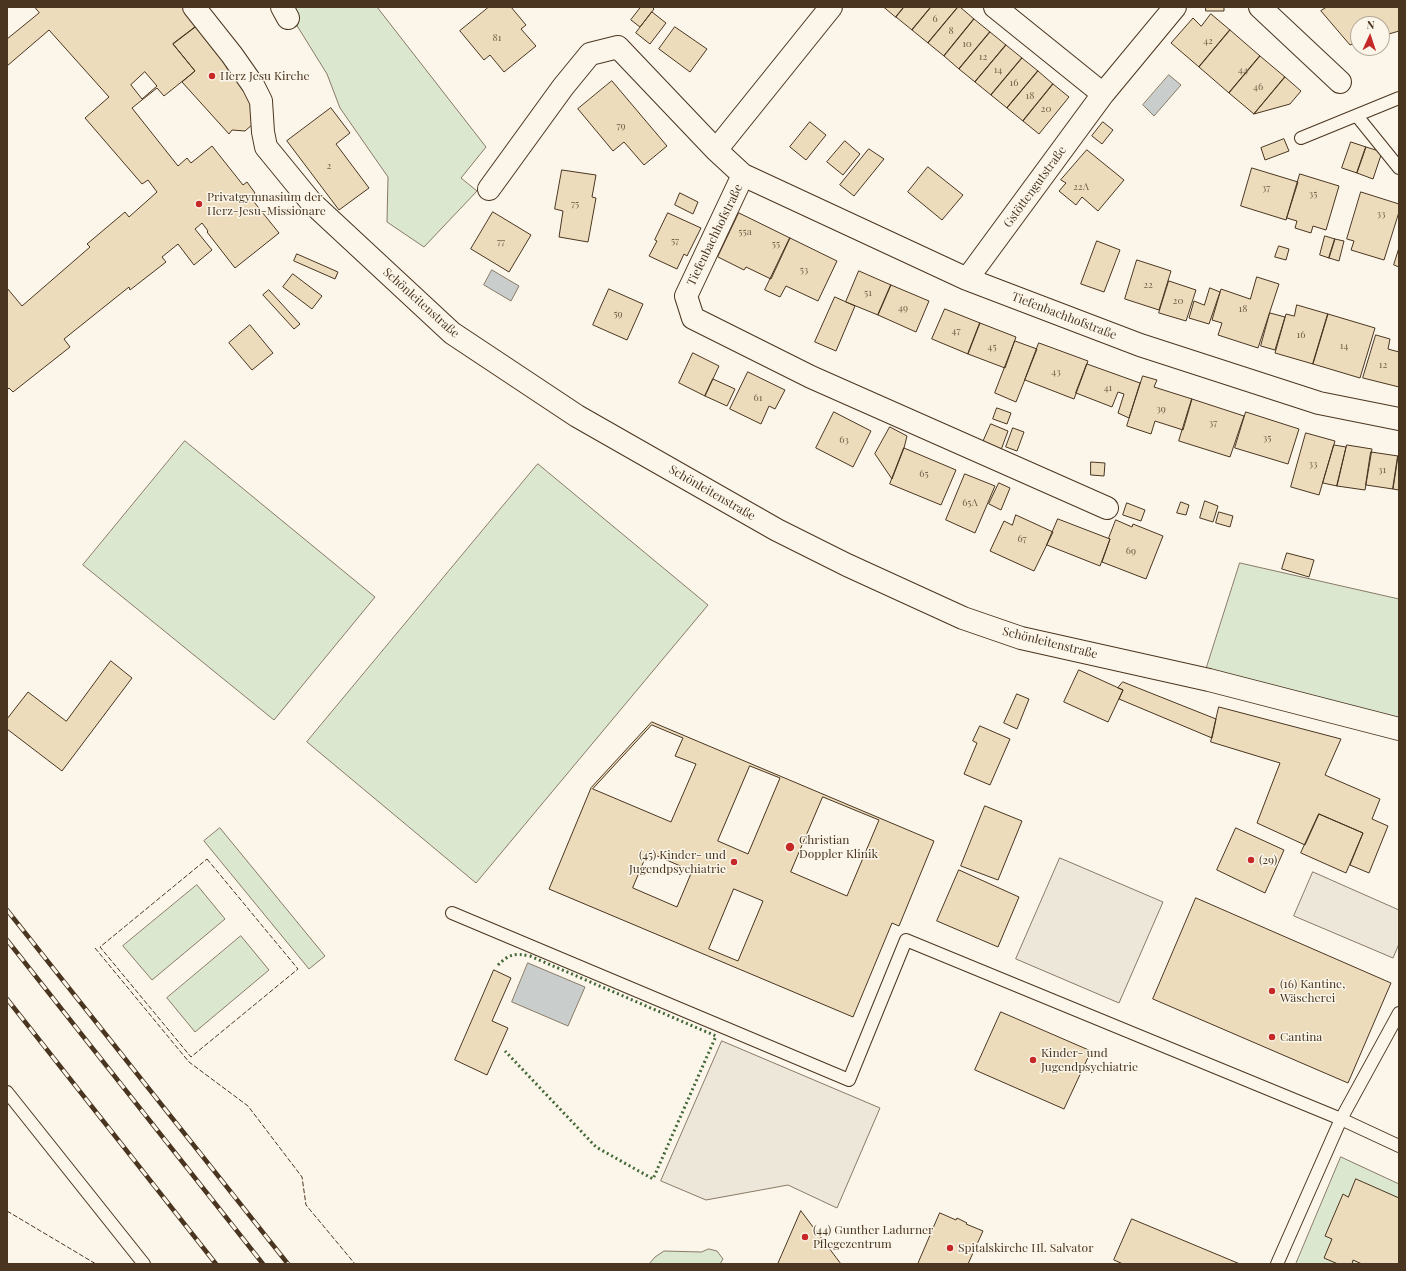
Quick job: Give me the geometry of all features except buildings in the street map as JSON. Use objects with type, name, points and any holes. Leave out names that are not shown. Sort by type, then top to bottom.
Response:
[{"type":"street","name":"Schönleitenstraße","points":[[194,7],[232,55],[253,85],[261,101],[263,132],[266,147],[311,202],[452,333],[577,416],[777,530],[963,618],[1021,638],[1209,680],[1399,729]]},
{"type":"street","points":[[716,150],[831,7]]},
{"type":"street","points":[[995,7],[1103,94]]},
{"type":"street","name":"Gstöttengutstraße","points":[[967,279],[1103,94],[1175,7]]},
{"type":"street","points":[[1260,7],[1340,82]]},
{"type":"street","name":"Tiefenbachhofstraße","points":[[490,189],[590,54],[618,47],[716,150],[744,175],[967,279],[1140,345],[1319,403],[1399,419]]},
{"type":"street","name":"Tiefenbachhofstraße","points":[[744,175],[686,296],[693,318],[811,377],[1107,508]]},
{"type":"lane","points":[[1301,138],[1399,98]]},
{"type":"lane","points":[[1357,116],[1399,168]]},
{"type":"lane","points":[[452,913],[849,1080],[906,940],[1340,1119],[1399,1146]]},
{"type":"lane","points":[[1277,1264],[1340,1119],[1399,1013]]},
{"type":"lane","points":[[7,1092],[144,1264]]},
{"type":"green space","points":[[287,7],[377,7],[486,147],[461,178],[477,191],[424,247],[387,222],[388,177],[340,108],[327,74]]},
{"type":"green space","points":[[185,441],[375,597],[274,720],[83,565]]},
{"type":"green space","points":[[538,464],[708,605],[476,883],[307,742]]},
{"type":"green space","points":[[1240,563],[1399,599],[1399,721],[1206,670]]},
{"type":"green space","points":[[220,828],[325,956],[309,969],[204,841]]},
{"type":"green space","points":[[197,885],[225,919],[152,980],[123,946]]},
{"type":"green space","points":[[241,936],[269,970],[195,1032],[167,998]]},
{"type":"green space","points":[[1341,1157],[1399,1184],[1399,1264],[1296,1264]]},
{"type":"green space","points":[[709,1249],[717,1251],[723,1259],[720,1264],[649,1264],[655,1257],[664,1251],[701,1252]]},
{"type":"shaded area","points":[[1169,75],[1181,85],[1154,116],[1143,105]]},
{"type":"shaded area","points":[[492,270],[519,286],[511,301],[484,285]]},
{"type":"shaded area","points":[[1060,858],[1163,902],[1119,1003],[1016,959]]},
{"type":"shaded area","points":[[1313,872],[1399,910],[1399,944],[1393,958],[1294,916]]},
{"type":"shaded area","points":[[528,963],[585,987],[568,1026],[512,1002]]},
{"type":"shaded area","points":[[722,1041],[880,1108],[837,1208],[788,1185],[706,1200],[661,1181]]},
{"type":"railway","points":[[7,910],[288,1264]]},
{"type":"railway","points":[[7,940],[263,1264]]},
{"type":"railway","points":[[7,999],[216,1264]]},
{"type":"hedge","points":[[498,965],[512,955],[530,956],[716,1036],[653,1179],[596,1147],[505,1051]]},
{"type":"fence","points":[[207,859],[298,969],[191,1057],[100,947],[207,859]]},
{"type":"fence","points":[[95,948],[189,1062],[248,1106],[302,1177],[306,1205],[355,1264]]},
{"type":"fence","points":[[7,1211],[96,1264]]},
{"type":"place","name":"Herz Jesu Kirche","points":[[212,76]]},
{"type":"place","name":"Privatgymnasium der Herz-Jesu-Missionare","points":[[199,204]]},
{"type":"place","name":"Christian Doppler Klinik","points":[[790,847]]},
{"type":"place","name":"(29)","points":[[1251,860]]},
{"type":"place","name":"(45) Kinder- und Jugendpsychiatrie","points":[[734,862]]},
{"type":"place","name":"(16) Kantine, Wäscherei","points":[[1272,991]]},
{"type":"place","name":"Cantina","points":[[1272,1037]]},
{"type":"place","name":"Kinder- und Jugendpsychiatrie","points":[[1033,1060]]},
{"type":"place","name":"(44) Gunther Ladurner Pflegezentrum","points":[[805,1237]]},
{"type":"place","name":"Spitalskirche Hl. Salvator","points":[[950,1248]]}]
